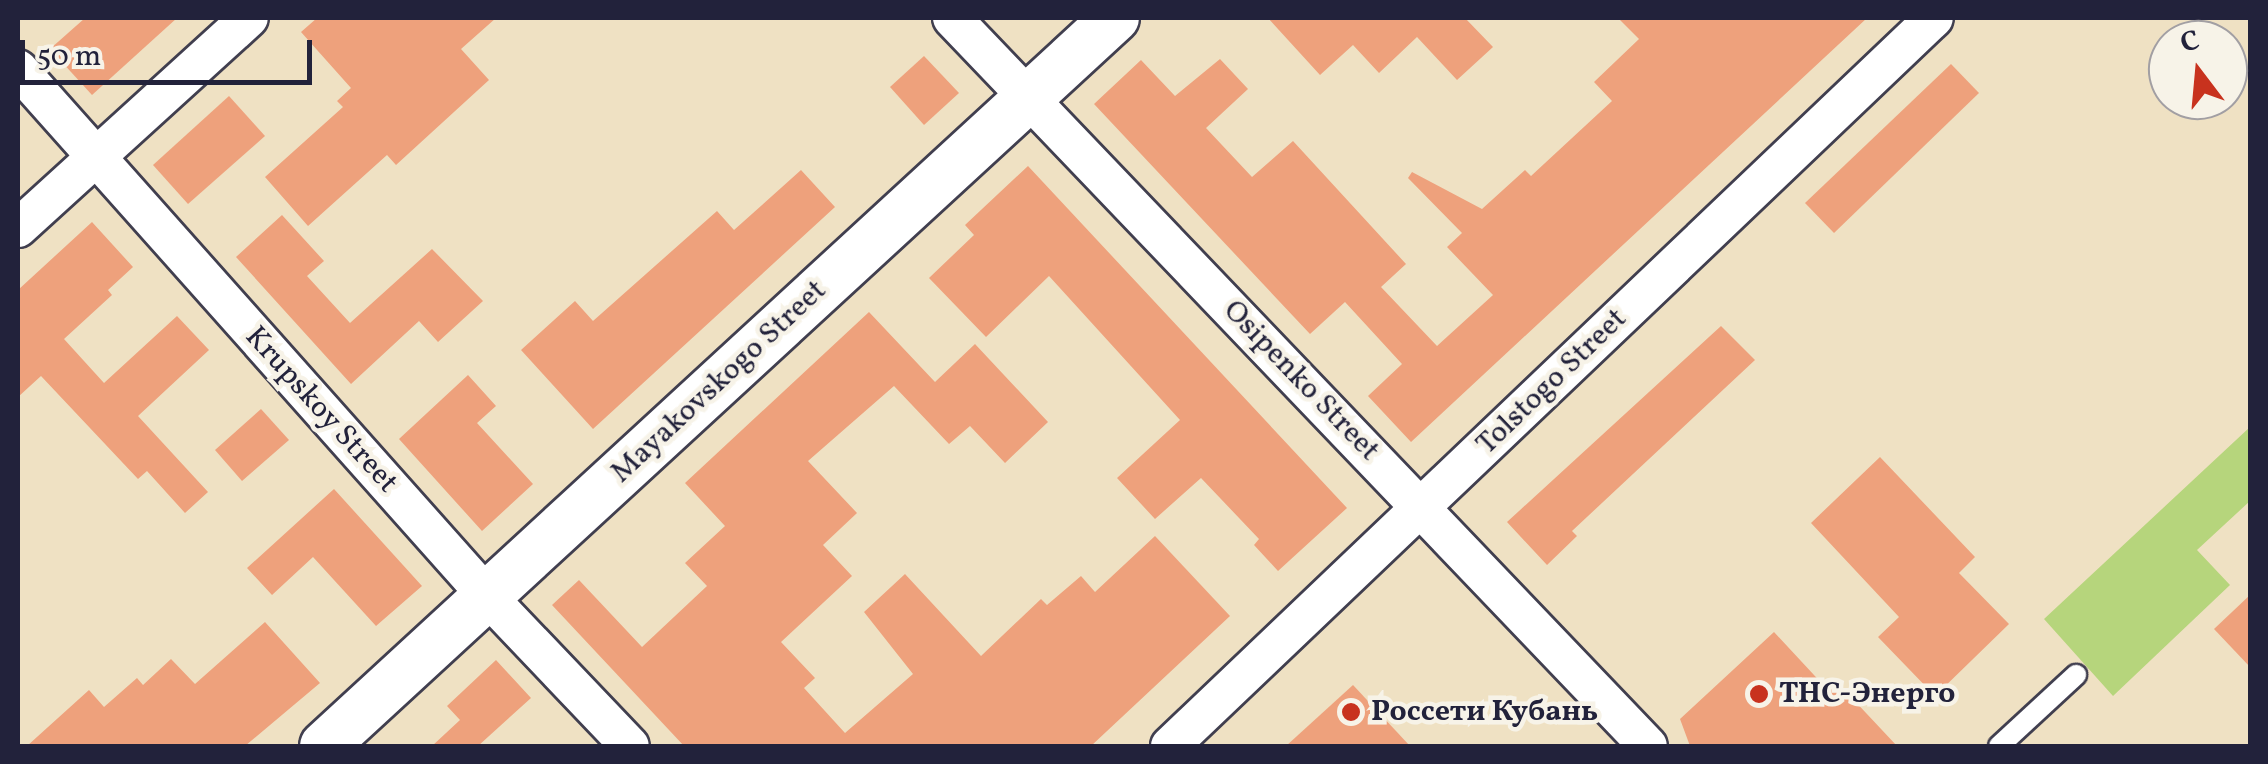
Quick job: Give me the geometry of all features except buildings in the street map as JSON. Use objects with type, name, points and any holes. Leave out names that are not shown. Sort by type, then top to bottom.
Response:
[{"type":"street","points":[[18,228],[248,18]]},
{"type":"street","name":"Osipenko Street","points":[[952,18],[1648,746]]},
{"type":"street","name":"Mayakovskogo Street","points":[[324,746],[1115,18]]},
{"type":"street","name":"Tolstogo Street","points":[[1170,746],[1934,18]]},
{"type":"street","name":"Krupskoy Street","points":[[18,69],[487,596],[630,746]]},
{"type":"lane","points":[[1998,746],[2076,675]]},
{"type":"green space","points":[[2250,427],[2250,501],[2197,550],[2230,585],[2113,696],[2044,619]]},
{"type":"place","name":"ТНС-Энерго","points":[[1759,694]]},
{"type":"place","name":"Россети Кубань","points":[[1351,712]]}]
